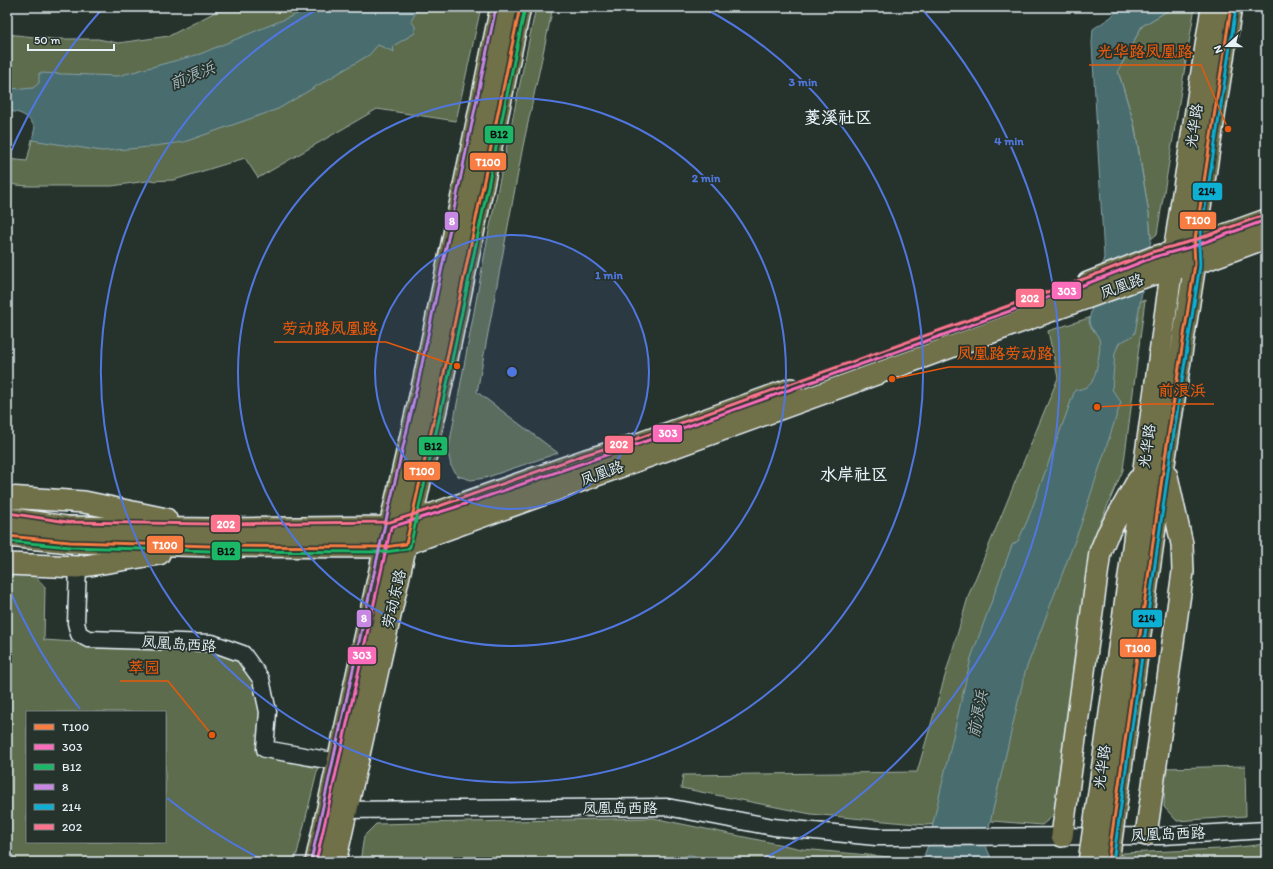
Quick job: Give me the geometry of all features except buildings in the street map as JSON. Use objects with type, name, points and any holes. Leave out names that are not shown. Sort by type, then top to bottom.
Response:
[{"type":"main road","name":"劳动东路","points":[[335,862],[338,762],[424,379],[501,7]]},
{"type":"main road","name":"劳动东路","points":[[316,862],[337,810],[406,544],[444,375],[520,7]]},
{"type":"main road","name":"光华路","points":[[1089,862],[1110,777],[1164,464],[1184,258],[1212,7]]},
{"type":"main road","name":"光华路","points":[[1108,862],[1110,777],[1144,469],[1231,7]]},
{"type":"main road","name":"凤凰路","points":[[1184,258],[1266,220]]},
{"type":"main road","name":"凤凰路","points":[[7,536],[70,542],[212,537],[388,537],[406,544],[1152,266],[1266,238]]},
{"type":"main road","name":"凤凰路","points":[[388,537],[411,521],[586,460],[644,442],[1088,290]]},
{"type":"main road","points":[[1146,835],[1183,572],[1182,544],[1164,464]]},
{"type":"main road","points":[[1062,836],[1100,552],[1107,535],[1144,469]]},
{"type":"main road","points":[[7,497],[84,502],[212,537]]},
{"type":"main road","name":"凤凰路","points":[[7,518],[67,527],[212,537]]},
{"type":"main road","points":[[7,564],[78,567],[212,537]]},
{"type":"street","name":"凤凰岛西路","points":[[78,567],[76,622],[79,634],[88,639],[212,644],[243,654],[261,679],[268,712],[265,749],[338,762]]},
{"type":"street","name":"凤凰岛西路","points":[[337,810],[667,807],[773,827],[876,837],[910,838],[1163,836],[1266,830]]},
{"type":"green space","points":[[225,7],[481,7],[456,121],[377,109],[258,178],[245,158],[174,180],[147,181],[112,186],[27,186],[7,184],[7,159],[27,161],[32,140],[41,117],[7,94],[7,34],[53,39],[98,39],[118,43],[169,36]]},
{"type":"green space","points":[[536,7],[553,7],[523,146],[477,392],[558,453],[485,478],[471,480],[458,476],[451,466],[448,452],[489,231]]},
{"type":"green space","points":[[1174,7],[1195,7],[1157,234],[1151,239],[1149,214],[1135,127],[1118,71],[1142,26]]},
{"type":"green space","points":[[1145,300],[1123,470],[1091,544],[1053,816],[1042,825],[980,820],[926,825],[811,814],[681,788],[683,775],[917,772],[969,594],[1058,378],[1048,331]]},
{"type":"green space","points":[[7,572],[33,573],[45,587],[44,640],[210,651],[238,659],[255,683],[261,714],[257,755],[318,768],[295,862],[7,862]]},
{"type":"green space","points":[[1245,766],[1246,816],[1177,821],[1164,807],[1165,768]]},
{"type":"green space","points":[[653,818],[802,849],[923,860],[923,862],[360,862],[364,836],[376,824]]},
{"type":"green space","points":[[1266,844],[1266,862],[1122,862],[1123,853],[1221,849]]},
{"type":"green space","points":[[1078,860],[1078,862],[992,861]]},
{"type":"water","points":[[314,7],[419,7],[411,21],[415,26],[415,33],[393,46],[394,52],[378,45],[369,55],[278,109],[184,142],[102,151],[32,140],[35,127],[29,120],[20,113],[7,111],[7,88],[33,88],[39,83],[39,73],[118,76],[200,54]]},
{"type":"water","points":[[1120,7],[1174,7],[1142,26],[1118,71],[1134,124],[1149,214],[1151,239],[1135,333],[1131,337],[1119,343],[1115,353],[1112,389],[1121,402],[1080,527],[1025,672],[986,840],[987,849],[993,862],[920,862],[923,859],[928,845],[971,658],[1012,545],[1018,541],[1028,519],[1075,390],[1089,386],[1094,378],[1097,367],[1100,343],[1098,336],[1090,326],[1089,320],[1104,257],[1092,43],[1093,29],[1111,17]]},
{"type":"water","points":[[688,855],[696,856],[702,862],[679,862]]},
{"type":"transit line","name":"8","points":[[311,861],[380,546],[419,378],[496,7]]},
{"type":"transit line","name":"T100","points":[[7,536],[70,542],[212,546],[385,547],[406,544],[442,383],[520,7]]},
{"type":"transit line","name":"T100","points":[[1108,862],[1164,464],[1195,264],[1194,246],[1231,7]]},
{"type":"transit line","name":"B12","points":[[7,541],[70,547],[212,551],[385,552],[407,549],[410,547],[447,384],[525,8]]},
{"type":"transit line","name":"214","points":[[1113,862],[1169,465],[1200,265],[1199,246],[1236,8]]},
{"type":"transit line","name":"202","points":[[8,513],[67,522],[212,524],[390,522],[584,455],[636,439],[1089,277],[1152,252],[1192,241],[1264,215]]},
{"type":"transit line","name":"303","points":[[316,862],[391,527],[453,508],[638,444],[1091,282],[1154,257],[1194,246],[1266,220]]},
{"type":"place","name":"光华路凤凰路","points":[[1228,129]]},
{"type":"place","name":"劳动路凤凰路","points":[[457,366]]},
{"type":"place","name":"凤凰路劳动路","points":[[892,379]]},
{"type":"place","name":"前浪浜","points":[[1097,407]]},
{"type":"place","name":"萃园","points":[[212,735]]},
{"type":"district","name":"菱溪社区","points":[[838,117]]},
{"type":"district","name":"水岸社区","points":[[854,474]]}]
